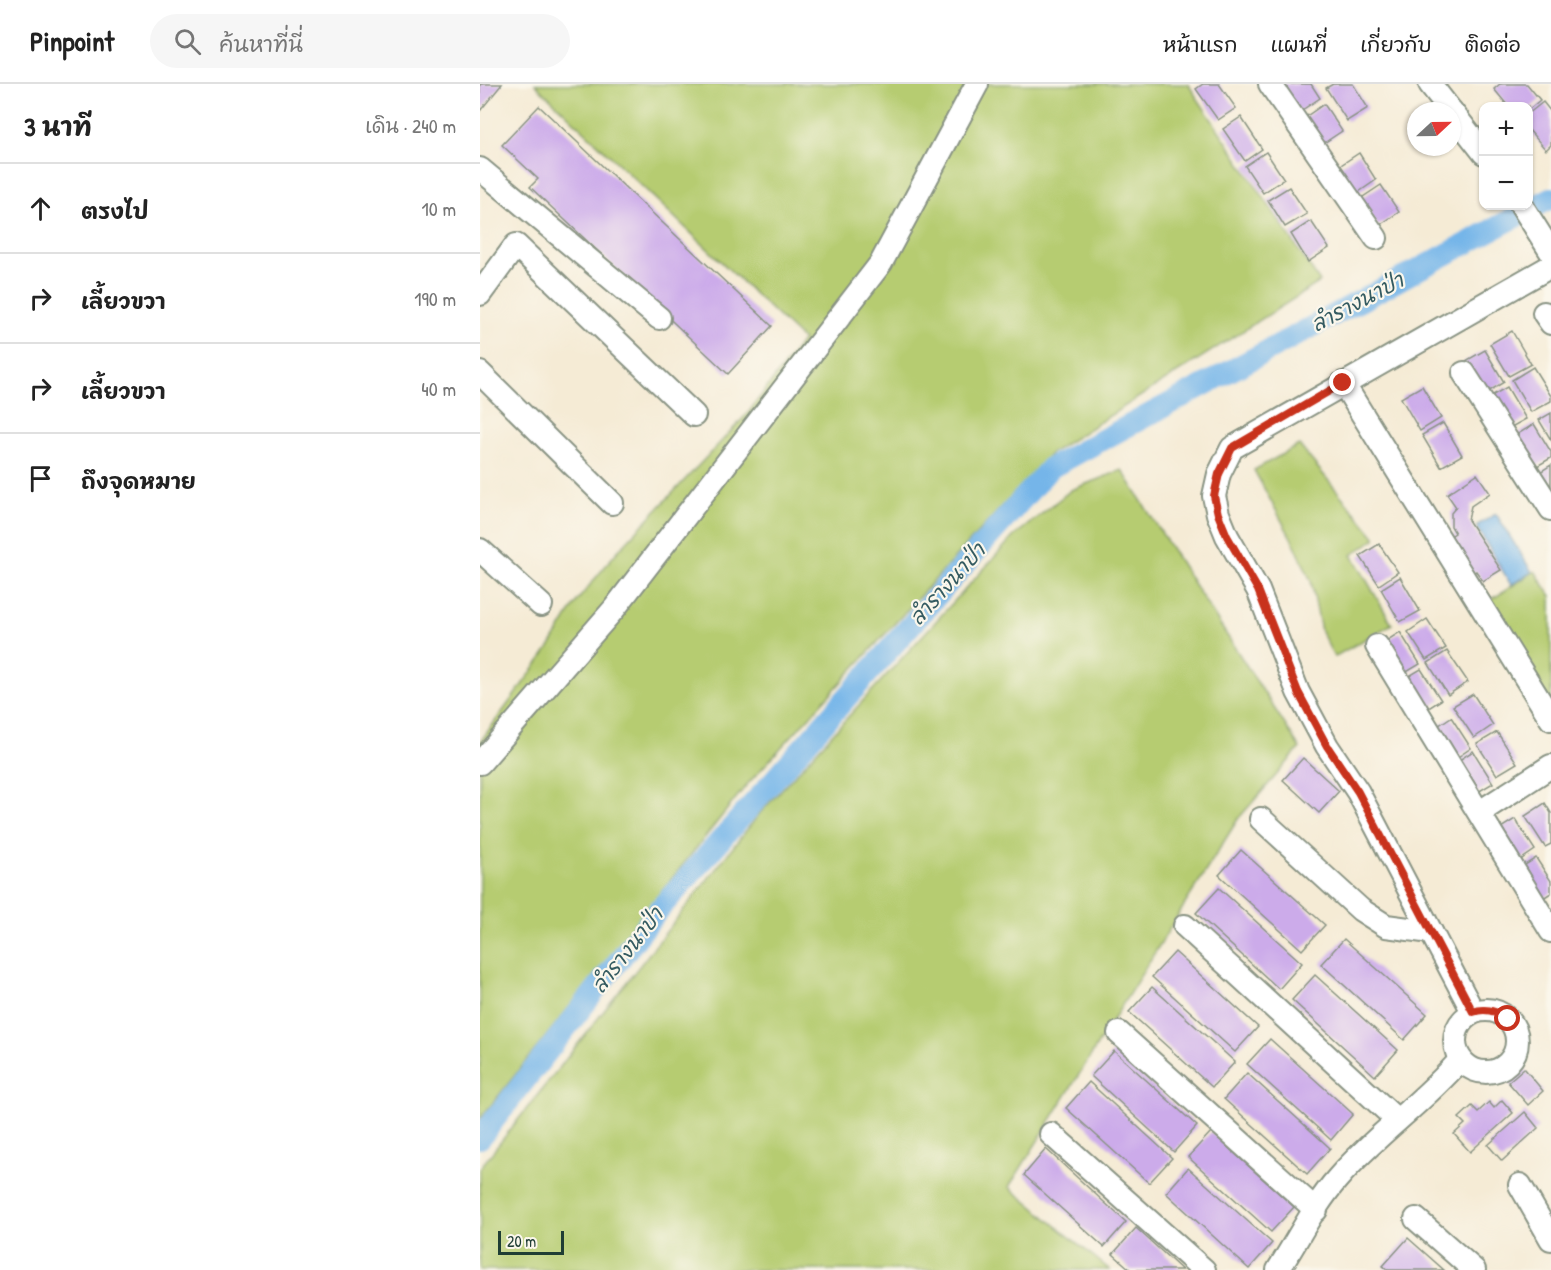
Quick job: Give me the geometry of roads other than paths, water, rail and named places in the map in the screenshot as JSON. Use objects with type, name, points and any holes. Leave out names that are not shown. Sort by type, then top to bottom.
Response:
[{"type":"street","points":[[480,763],[614,609],[880,263],[976,84]]},
{"type":"street","points":[[1270,84],[1376,238]]},
{"type":"street","points":[[1430,84],[1444,102]]},
{"type":"street","points":[[1461,124],[1479,147]]},
{"type":"street","points":[[480,169],[659,318]]},
{"type":"street","points":[[1473,1012],[1358,792],[1327,746],[1298,692],[1258,590],[1227,536],[1214,496],[1219,474],[1232,448],[1343,383],[1550,255],[1524,210]]},
{"type":"street","points":[[480,294],[516,245],[694,415]]},
{"type":"street","points":[[480,373],[612,503]]},
{"type":"street","points":[[1464,373],[1551,509]]},
{"type":"street","points":[[1343,383],[1551,719]]},
{"type":"street","points":[[480,550],[541,605]]},
{"type":"street","points":[[1377,646],[1551,931]]},
{"type":"street","points":[[1480,812],[1551,766]]},
{"type":"street","points":[[1261,819],[1361,910],[1386,926],[1431,932]]},
{"type":"street","points":[[1185,926],[1396,1120]]},
{"type":"street","points":[[1489,1010],[1500,1013],[1514,1028],[1517,1048],[1512,1058],[1497,1071],[1476,1072],[1460,1060],[1455,1050],[1456,1030],[1461,1022],[1473,1012],[1489,1010]]},
{"type":"street","points":[[1119,1033],[1316,1210]]},
{"type":"street","points":[[1279,1270],[1337,1178],[1460,1060]]},
{"type":"street","points":[[1051,1134],[1204,1270]]},
{"type":"street","points":[[1520,1185],[1551,1239]]},
{"type":"street","points":[[1416,1219],[1474,1270]]},
{"type":"water","points":[[1496,514],[1532,572],[1511,585],[1476,526]]},
{"type":"waterway","name":"ลำรางนาป่า","points":[[480,1138],[656,913],[1050,468],[1551,198]]}]
